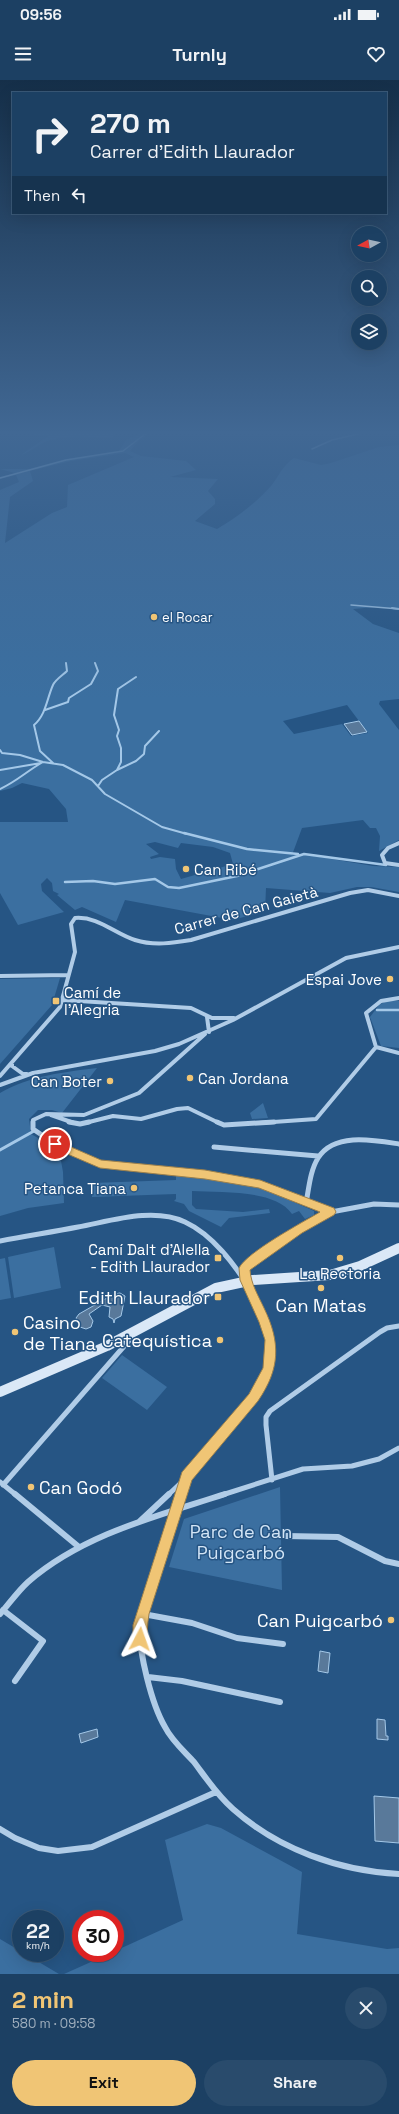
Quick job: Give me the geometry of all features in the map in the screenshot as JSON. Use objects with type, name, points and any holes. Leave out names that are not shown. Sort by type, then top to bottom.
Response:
[{"type":"street","points":[[399,843],[388,848],[382,855],[385,863],[399,865]]},
{"type":"street","name":"Carrer de Can Gaietà","points":[[68,975],[75,952],[71,924],[75,918],[79,917],[91,919],[135,940],[153,944],[172,943],[198,938],[350,893],[368,890],[399,896]]},
{"type":"street","points":[[12,1064],[12,1066],[22,1074],[33,1073],[155,1051],[207,1033],[346,958],[399,947]]},
{"type":"street","points":[[0,976],[68,975],[63,1000],[56,1012],[0,1076]]},
{"type":"street","points":[[376,1047],[366,1013],[377,1001],[386,998],[399,998]]},
{"type":"street","points":[[63,1000],[191,1008],[207,1017],[223,1019],[238,1017]]},
{"type":"street","points":[[207,1017],[207,1033],[139,1093],[84,1115],[41,1115],[33,1120],[34,1131],[55,1144],[100,1164],[205,1175],[260,1184],[330,1212]]},
{"type":"street","points":[[376,1047],[399,1053]]},
{"type":"street","points":[[48,1114],[66,1121],[80,1124],[113,1116],[141,1119],[177,1109],[188,1108],[224,1125],[316,1119],[376,1047]]},
{"type":"street","points":[[0,1085],[33,1073]]},
{"type":"street","points":[[306,1203],[311,1176],[318,1156],[328,1148],[356,1139],[399,1144]]},
{"type":"street","points":[[214,1147],[248,1151],[296,1152],[318,1156]]},
{"type":"street","points":[[245,1280],[244,1268],[247,1264],[298,1230],[330,1212],[374,1204],[399,1205]]},
{"type":"street","points":[[0,1241],[137,1216],[157,1216],[179,1220],[195,1228],[224,1254],[245,1280],[268,1332],[270,1349],[268,1368],[260,1388],[187,1477],[139,1522]]},
{"type":"street","points":[[0,1392],[107,1346],[207,1291],[245,1280],[330,1275],[360,1266],[399,1248]]},
{"type":"street","points":[[272,1480],[266,1425],[266,1418],[270,1411],[380,1332],[388,1328],[399,1326]]},
{"type":"street","points":[[79,1547],[2,1484],[138,1329]]},
{"type":"street","points":[[15,1681],[43,1641],[1,1612],[28,1582],[79,1547],[139,1522],[175,1512],[303,1469],[352,1466],[379,1459],[399,1448]]},
{"type":"street","points":[[187,1477],[140,1625],[140,1639],[148,1677],[162,1723],[172,1739],[193,1762],[216,1792],[247,1819],[280,1841],[330,1864],[374,1874],[399,1874]]},
{"type":"street","points":[[286,1536],[338,1537],[386,1561],[399,1564]]},
{"type":"street","points":[[143,1614],[192,1622],[237,1638],[283,1644]]},
{"type":"street","points":[[148,1677],[182,1682],[280,1702]]},
{"type":"street","points":[[0,1830],[40,1848],[58,1851],[92,1848],[216,1792]]},
{"type":"green space","points":[[0,522],[7,522],[5,543],[37,522],[199,522],[217,529],[227,522],[399,522],[399,609],[376,607],[353,609],[373,624],[399,633],[399,699],[380,701],[379,704],[399,730],[399,840],[379,851],[380,836],[376,828],[370,828],[363,820],[302,828],[292,855],[302,854],[373,866],[399,867],[399,892],[371,887],[357,887],[330,893],[266,888],[265,911],[233,920],[125,900],[116,922],[82,907],[75,910],[57,895],[59,894],[53,891],[52,883],[47,878],[41,884],[42,891],[64,912],[18,925],[0,893],[0,822],[68,822],[66,809],[49,789],[22,783],[12,788],[0,791]],"holes":[[[347,705],[368,733],[351,736],[342,724],[294,734],[283,721]],[[155,842],[178,848],[181,843],[213,847],[230,853],[233,864],[181,879],[176,869],[175,859],[160,857],[151,859],[150,857],[159,854],[146,844]]]},
{"type":"green space","points":[[60,978],[52,1005],[0,1064],[0,979]]},
{"type":"green space","points":[[386,1001],[399,1001],[399,1048],[381,1046],[370,1017],[379,1005]]},
{"type":"green space","points":[[97,1068],[62,1113],[52,1110],[38,1110],[29,1119],[31,1134],[59,1150],[63,1172],[64,1203],[28,1208],[0,1216],[0,1093],[23,1082],[59,1073]]},
{"type":"green space","points":[[263,1103],[268,1118],[252,1119],[250,1113]]},
{"type":"green space","points":[[176,1174],[262,1188],[314,1211],[314,1215],[305,1219],[299,1211],[292,1214],[284,1206],[261,1196],[192,1191],[192,1205],[196,1209],[243,1212],[269,1209],[270,1213],[229,1218],[221,1227],[189,1211],[184,1204],[174,1201],[176,1199],[176,1194],[92,1197],[92,1183],[176,1180]]},
{"type":"green space","points":[[54,1247],[61,1288],[14,1298],[8,1257]]},
{"type":"green space","points":[[5,1258],[11,1298],[0,1300],[0,1259]]},
{"type":"green space","points":[[122,1355],[167,1387],[147,1410],[102,1378]]},
{"type":"green space","name":"Parc de Can Puigcarbó","points":[[280,1487],[282,1590],[169,1567],[184,1519]]},
{"type":"green space","points":[[207,1824],[221,1828],[302,1872],[297,1934],[387,1949],[399,1948],[399,1974],[64,1974],[91,1962],[124,1962],[124,1947],[183,1920],[165,1840]]},
{"type":"green space","points":[[0,1939],[12,1946],[12,1962],[39,1962],[59,1974],[0,1974]]},
{"type":"shaded area","points":[[359,721],[367,732],[352,735],[344,724]]},
{"type":"shaded area","points":[[120,1293],[125,1296],[121,1316],[115,1319],[114,1323],[113,1319],[109,1317],[110,1307],[102,1305],[89,1314],[93,1321],[91,1327],[86,1329],[80,1327],[76,1318],[79,1314],[114,1294]]},
{"type":"shaded area","points":[[320,1651],[330,1653],[328,1673],[318,1671]]},
{"type":"shaded area","points":[[377,1719],[385,1720],[386,1736],[388,1736],[388,1740],[377,1739]]},
{"type":"shaded area","points":[[97,1729],[98,1737],[81,1743],[79,1734]]},
{"type":"shaded area","points":[[374,1796],[399,1798],[399,1843],[375,1841]]},
{"type":"waterway","points":[[351,605],[399,609],[392,608]]},
{"type":"waterway","points":[[53,763],[40,751],[34,725],[44,711],[54,683],[67,671],[66,663]]},
{"type":"waterway","points":[[45,710],[68,702],[69,698],[91,684],[98,671],[95,663]]},
{"type":"waterway","points":[[117,770],[121,762],[121,748],[117,736],[119,730],[114,715],[118,689],[136,677]]},
{"type":"waterway","points":[[117,770],[136,761],[144,754],[145,746],[159,731]]},
{"type":"waterway","points":[[0,750],[2,753],[20,755],[43,762]]},
{"type":"waterway","points":[[0,789],[43,762]]},
{"type":"waterway","points":[[43,762],[63,765],[92,780],[105,794],[162,827],[187,834]]},
{"type":"waterway","points":[[0,770],[41,763]]},
{"type":"waterway","points":[[98,786],[102,780],[117,770]]},
{"type":"waterway","points":[[184,833],[247,849],[298,854]]},
{"type":"waterway","points":[[65,882],[93,881],[115,884],[155,879],[168,887],[179,888],[237,876],[304,854],[386,865]]},
{"type":"waterway","points":[[377,1010],[399,1010]]},
{"type":"waterway","points":[[0,1150],[34,1131]]},
{"type":"place","name":"el Rocar","points":[[154,617]]},
{"type":"place","name":"Can Ribé","points":[[186,869]]},
{"type":"place","name":"Espai Jove","points":[[390,979]]},
{"type":"place","name":"Camí de l'Alegria","points":[[56,1001]]},
{"type":"place","name":"Can Jordana","points":[[190,1078]]},
{"type":"place","name":"Can Boter","points":[[110,1081]]},
{"type":"place","name":"Petanca Tiana","points":[[134,1188]]},
{"type":"place","name":"Camí Dalt d'Alella - Edith Llaurador","points":[[218,1258]]},
{"type":"place","name":"La Rectoria","points":[[340,1258]]},
{"type":"place","name":"Can Matas","points":[[321,1288]]},
{"type":"place","name":"Edith Llaurador","points":[[218,1297]]},
{"type":"place","name":"Casino de Tiana","points":[[15,1332]]},
{"type":"place","name":"Catequística","points":[[220,1340]]},
{"type":"place","name":"Can Godó","points":[[31,1487]]},
{"type":"place","name":"Can Puigcarbó","points":[[391,1620]]},
{"type":"route","points":[[55,1144],[100,1164],[205,1175],[260,1184],[330,1212],[298,1230],[247,1264],[244,1268],[245,1280],[265,1322],[270,1340],[270,1357],[268,1368],[260,1388],[253,1398],[198,1461],[187,1477],[143,1614],[139,1631],[140,1639]]}]
